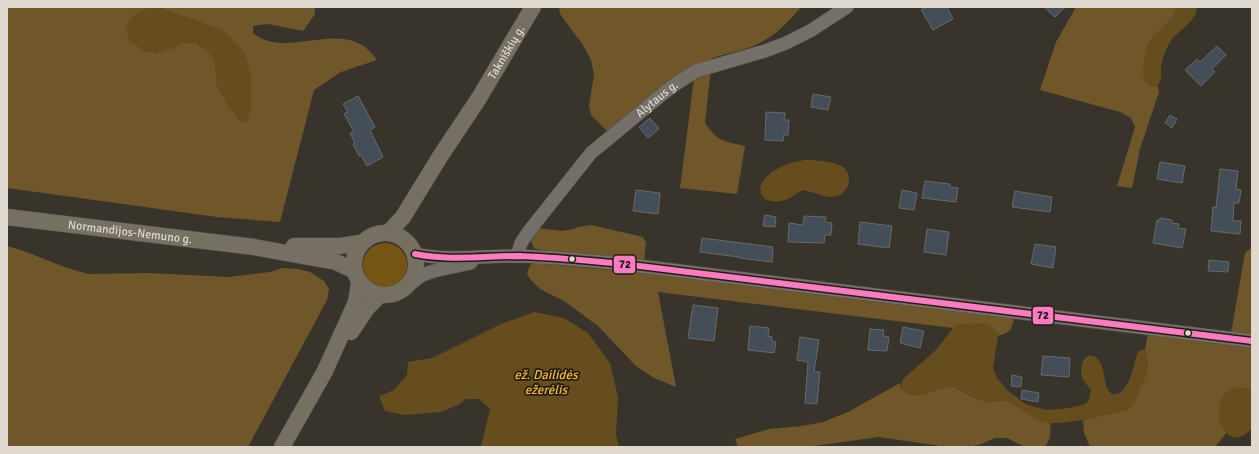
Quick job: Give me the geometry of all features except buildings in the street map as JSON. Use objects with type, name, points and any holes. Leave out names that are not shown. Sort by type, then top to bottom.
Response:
[{"type":"main road","name":"Takniškių g.","points":[[479,98],[532,7]]},
{"type":"main road","points":[[389,232],[403,217],[441,155],[479,98]]},
{"type":"main road","points":[[356,276],[368,291],[380,295],[390,295],[400,291],[409,284],[414,275],[416,265],[409,233],[412,223],[449,160],[479,98]]},
{"type":"main road","name":"Normandijos-Nemuno g.","points":[[7,217],[254,247],[336,262],[356,276]]},
{"type":"main road","points":[[325,371],[356,302],[354,256],[360,243],[368,236],[378,232],[389,232],[401,236],[412,249]]},
{"type":"main road","name":"Normandijos-Nemuno g.","points":[[254,247],[340,246],[360,243]]},
{"type":"main road","points":[[282,447],[325,371],[367,308],[380,295]]},
{"type":"street","name":"Alytaus g.","points":[[517,256],[521,243],[528,231],[591,154],[671,87],[696,71],[765,51],[786,43],[810,31],[847,7]]},
{"type":"street","points":[[412,249],[431,257],[553,257],[631,265],[1252,342]]},
{"type":"street","points":[[409,284],[434,271],[496,257]]},
{"type":"shaded area","points":[[7,7],[315,7],[315,14],[303,31],[268,24],[253,26],[253,33],[264,40],[276,43],[328,39],[353,41],[364,46],[377,60],[341,72],[314,90],[280,222],[217,217],[7,188]],"holes":[[[160,8],[221,30],[231,38],[229,107],[217,85],[215,60],[206,49],[196,43],[183,43],[157,53],[143,50],[128,38]]]},
{"type":"shaded area","points":[[559,7],[801,7],[784,25],[765,40],[747,48],[712,58],[705,123],[714,134],[722,140],[745,146],[737,194],[680,188],[694,79],[615,139],[591,115],[589,106],[594,75],[591,60],[583,45],[560,14]]},
{"type":"shaded area","points":[[1076,7],[1177,7],[1174,16],[1150,41],[1155,87],[1158,86],[1159,92],[1140,149],[1132,188],[1117,186],[1135,127],[1131,118],[1120,112],[1040,90],[1056,42]]},
{"type":"shaded area","points":[[591,225],[643,237],[646,243],[644,262],[535,249],[531,240],[537,228],[562,231]]},
{"type":"shaded area","points":[[381,243],[389,243],[394,244],[401,249],[406,256],[406,274],[401,281],[394,286],[381,287],[373,284],[366,277],[363,269],[363,261],[366,253],[373,246]]},
{"type":"shaded area","points":[[7,246],[67,268],[89,274],[151,273],[229,277],[270,272],[283,268],[298,269],[310,272],[324,281],[329,289],[327,300],[248,447],[7,447]]},
{"type":"shaded area","points":[[1252,247],[1252,336],[1231,333],[1245,253]]},
{"type":"shaded area","points":[[534,263],[662,275],[1014,317],[1010,330],[998,336],[997,332],[960,324],[953,328],[658,292],[676,387],[654,378],[636,366],[598,326],[564,301],[540,289],[530,279],[527,273],[530,265]]},
{"type":"shaded area","points":[[1148,334],[1252,347],[1252,392],[1247,388],[1220,422],[1227,432],[1215,447],[1090,447],[1084,433],[1083,420],[1129,409],[1148,368],[1145,349]]},
{"type":"shaded area","points":[[900,383],[900,387],[909,394],[918,395],[949,386],[986,402],[1007,400],[1039,420],[1050,423],[1049,439],[1045,447],[1025,447],[1007,438],[995,438],[979,445],[947,447],[879,437],[806,447],[738,447],[735,439],[769,429],[802,426],[823,422],[848,412]]},
{"type":"water","points":[[1177,7],[1197,7],[1194,16],[1188,24],[1173,38],[1169,44],[1162,60],[1160,82],[1156,87],[1152,87],[1146,81],[1143,72],[1147,48],[1152,37],[1169,22],[1176,13]]},
{"type":"water","points":[[160,8],[221,30],[244,52],[249,66],[251,81],[251,103],[249,118],[246,122],[240,122],[229,107],[217,85],[215,60],[206,49],[196,43],[183,43],[174,48],[156,53],[143,50],[128,38],[126,26],[133,16],[143,9]]},
{"type":"water","points":[[805,160],[831,162],[844,168],[849,177],[849,182],[842,194],[829,197],[804,190],[781,201],[769,201],[765,199],[761,194],[760,187],[767,176],[785,165]]},
{"type":"water","name":"ež. Dailidės ežerėlis","points":[[534,312],[564,318],[588,333],[610,363],[618,397],[616,435],[619,447],[481,447],[490,409],[479,399],[466,399],[458,405],[441,412],[404,415],[385,411],[379,396],[394,390],[407,375],[408,362],[432,358],[501,324]]},
{"type":"water","points":[[981,323],[994,328],[998,336],[993,368],[997,378],[1008,391],[1027,405],[1047,410],[1070,408],[1085,404],[1089,400],[1091,390],[1084,382],[1081,370],[1083,362],[1087,356],[1095,357],[1099,360],[1102,366],[1106,385],[1111,394],[1121,392],[1125,388],[1131,376],[1138,352],[1145,349],[1148,368],[1135,402],[1129,409],[1083,420],[1050,423],[1039,420],[1007,400],[986,402],[959,389],[948,386],[930,393],[917,395],[905,392],[900,387],[903,379],[936,350],[953,328],[960,324]]},
{"type":"water","points":[[1235,387],[1247,388],[1252,392],[1253,413],[1252,426],[1250,430],[1244,435],[1236,437],[1229,435],[1223,428],[1219,410],[1221,400],[1226,392]]},
{"type":"transit line","name":"72","points":[[415,254],[454,258],[519,256],[623,264],[1252,341]]}]
